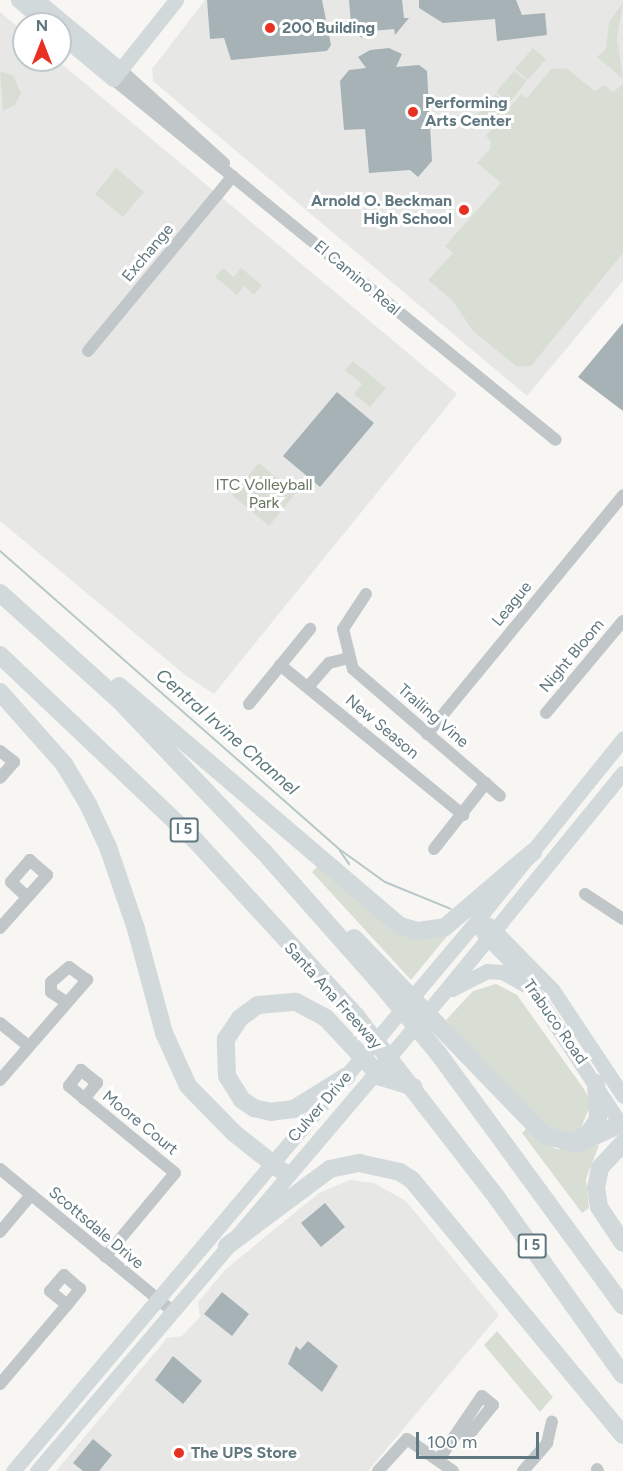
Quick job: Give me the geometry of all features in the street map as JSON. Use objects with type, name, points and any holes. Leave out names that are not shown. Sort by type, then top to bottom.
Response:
[{"type":"highway","name":"I 5","points":[[0,593],[119,700],[385,978],[623,1306]]},
{"type":"highway","points":[[27,618],[90,661],[400,926],[418,931],[445,927],[533,852]]},
{"type":"highway","name":"Santa Ana Freeway","points":[[0,655],[195,840],[356,1016],[410,1084],[623,1375]]},
{"type":"highway","points":[[0,692],[64,764],[99,828],[177,1066],[188,1086],[234,1134],[287,1175]]},
{"type":"highway","points":[[385,978],[451,1037],[533,1125],[564,1143],[585,1143],[622,1126]]},
{"type":"highway","points":[[347,1076],[294,1109],[271,1112],[242,1100],[227,1076],[223,1058],[232,1028],[267,1002],[309,1006],[342,1033],[381,1077],[410,1084]]},
{"type":"highway","points":[[564,1143],[594,1128],[600,1110],[596,1083]]},
{"type":"highway","points":[[623,1143],[605,1159],[596,1188],[599,1207],[623,1243]]},
{"type":"highway","points":[[228,1246],[330,1169],[359,1163],[400,1172],[412,1180],[623,1435]]},
{"type":"main road","points":[[18,0],[32,12]]},
{"type":"main road","name":"El Camino Real","points":[[37,0],[117,74]]},
{"type":"main road","points":[[117,74],[176,0]]},
{"type":"main road","name":"El Camino Real","points":[[72,43],[117,74]]},
{"type":"main road","name":"Culver Drive","points":[[13,1471],[477,920],[623,739]]},
{"type":"main road","name":"Culver Drive","points":[[37,1471],[171,1310],[440,998],[621,779]]},
{"type":"main road","name":"Trabuco Road","points":[[477,920],[552,988],[623,1096]]},
{"type":"main road","name":"Trabuco Road","points":[[492,934],[596,1083],[622,1126]]},
{"type":"main road","points":[[440,998],[487,971],[510,975],[530,988]]},
{"type":"main road","points":[[50,1456],[46,1443],[68,1414],[70,1402]]},
{"type":"street","name":"El Camino Real","points":[[117,74],[193,131],[233,176],[556,440]]},
{"type":"street","name":"Exchange","points":[[88,351],[233,176]]},
{"type":"street","name":"League","points":[[427,734],[622,499]]},
{"type":"street","name":"Trailing Vine","points":[[366,594],[343,629],[353,669],[501,796]]},
{"type":"street","name":"Night Bloom","points":[[546,713],[623,621]]},
{"type":"street","points":[[249,704],[310,629]]},
{"type":"street","points":[[308,687],[329,663],[349,658]]},
{"type":"street","name":"New Season","points":[[280,665],[463,815]]},
{"type":"street","points":[[0,751],[14,762],[1,775]]},
{"type":"street","points":[[434,849],[486,783]]},
{"type":"street","points":[[585,894],[623,919]]},
{"type":"street","points":[[0,928],[27,897]]},
{"type":"street","points":[[0,1080],[66,1002]]},
{"type":"street","points":[[0,1023],[28,1046]]},
{"type":"street","name":"Moore Court","points":[[84,1099],[175,1173],[105,1257]]},
{"type":"street","name":"Scottsdale Drive","points":[[0,1169],[171,1310]]},
{"type":"street","points":[[0,1232],[31,1195]]},
{"type":"street","points":[[0,1384],[67,1305]]},
{"type":"street","points":[[522,1471],[546,1443],[552,1422]]},
{"type":"street","points":[[439,1459],[460,1433]]},
{"type":"street","points":[[378,1471],[407,1438],[453,1471]]},
{"type":"shaded area","name":"Arnold O. Beckman High School","points":[[205,0],[623,0],[623,281],[527,396],[153,81],[152,69]]},
{"type":"shaded area","points":[[0,12],[12,22],[12,72],[71,72],[457,394],[214,694],[185,675],[0,521]]},
{"type":"shaded area","points":[[350,1180],[374,1183],[406,1201],[499,1315],[368,1471],[56,1471],[167,1338],[182,1336],[200,1317],[198,1302],[226,1269],[319,1193]]},
{"type":"green space","points":[[623,3],[617,38],[623,79],[597,57],[606,49],[609,22]]},
{"type":"green space","points":[[533,48],[546,59],[528,80],[515,69]]},
{"type":"green space","points":[[566,68],[595,91],[604,85],[613,92],[623,84],[623,253],[531,366],[517,367],[473,331],[452,300],[428,280],[453,253],[445,246],[501,183],[477,163],[490,149],[491,141],[486,136],[521,94],[527,98],[551,69]]},
{"type":"green space","points":[[0,71],[13,75],[21,93],[15,105],[3,111]]},
{"type":"green space","points":[[514,71],[527,81],[509,103],[496,92]]},
{"type":"green space","points":[[495,94],[508,105],[490,126],[477,115]]},
{"type":"green space","points":[[116,168],[144,192],[123,217],[95,194]]},
{"type":"green space","points":[[223,268],[234,277],[241,268],[262,285],[254,295],[244,286],[237,295],[215,277]]},
{"type":"green space","points":[[353,361],[386,388],[370,407],[354,394],[362,384],[345,370]]},
{"type":"green space","name":"ITC Volleyball Park","points":[[259,463],[295,494],[269,526],[232,495]]},
{"type":"green space","points":[[320,864],[383,920],[452,930],[411,980],[312,872]]},
{"type":"green space","points":[[496,984],[517,995],[584,1089],[591,1103],[579,1133],[560,1134],[538,1122],[446,1020],[473,991]]},
{"type":"green space","points":[[526,1129],[556,1149],[599,1145],[586,1179],[589,1208],[582,1213],[522,1133]]},
{"type":"green space","points":[[497,1331],[553,1397],[540,1412],[484,1345]]},
{"type":"building","name":"200 Building","points":[[207,0],[322,0],[331,45],[327,51],[231,60],[224,38],[210,39]]},
{"type":"building","points":[[349,0],[402,0],[404,18],[409,18],[395,35],[394,29],[361,32],[362,38],[345,24],[351,23]]},
{"type":"building","points":[[419,0],[516,0],[522,15],[545,13],[547,35],[497,41],[495,19],[443,23],[419,8]]},
{"type":"building","name":"Performing Arts Center","points":[[389,48],[402,54],[396,67],[419,65],[427,71],[432,161],[418,177],[410,170],[369,173],[365,129],[344,130],[340,81],[349,70],[366,68],[358,57],[370,50]]},
{"type":"building","points":[[623,323],[623,411],[578,377]]},
{"type":"building","points":[[337,392],[374,423],[320,487],[283,456]]},
{"type":"building","points":[[325,1203],[345,1227],[321,1247],[301,1223]]},
{"type":"building","points":[[222,1292],[249,1314],[232,1336],[204,1314]]},
{"type":"building","points":[[308,1341],[338,1366],[322,1392],[288,1364],[296,1346],[300,1350]]},
{"type":"building","points":[[173,1356],[202,1381],[183,1404],[155,1380]]},
{"type":"building","points":[[93,1439],[112,1455],[99,1471],[83,1471],[73,1463]]},
{"type":"waterway","name":"Central Irvine Channel","points":[[0,551],[339,849],[385,882],[451,909]]},
{"type":"waterway","name":"Central Irvine Channel","points":[[340,851],[349,864]]},
{"type":"place","name":"200 Building","points":[[270,28]]},
{"type":"place","name":"Performing Arts Center","points":[[413,112]]},
{"type":"place","name":"Arnold O. Beckman High School","points":[[464,210]]},
{"type":"place","name":"The UPS Store","points":[[179,1453]]}]
